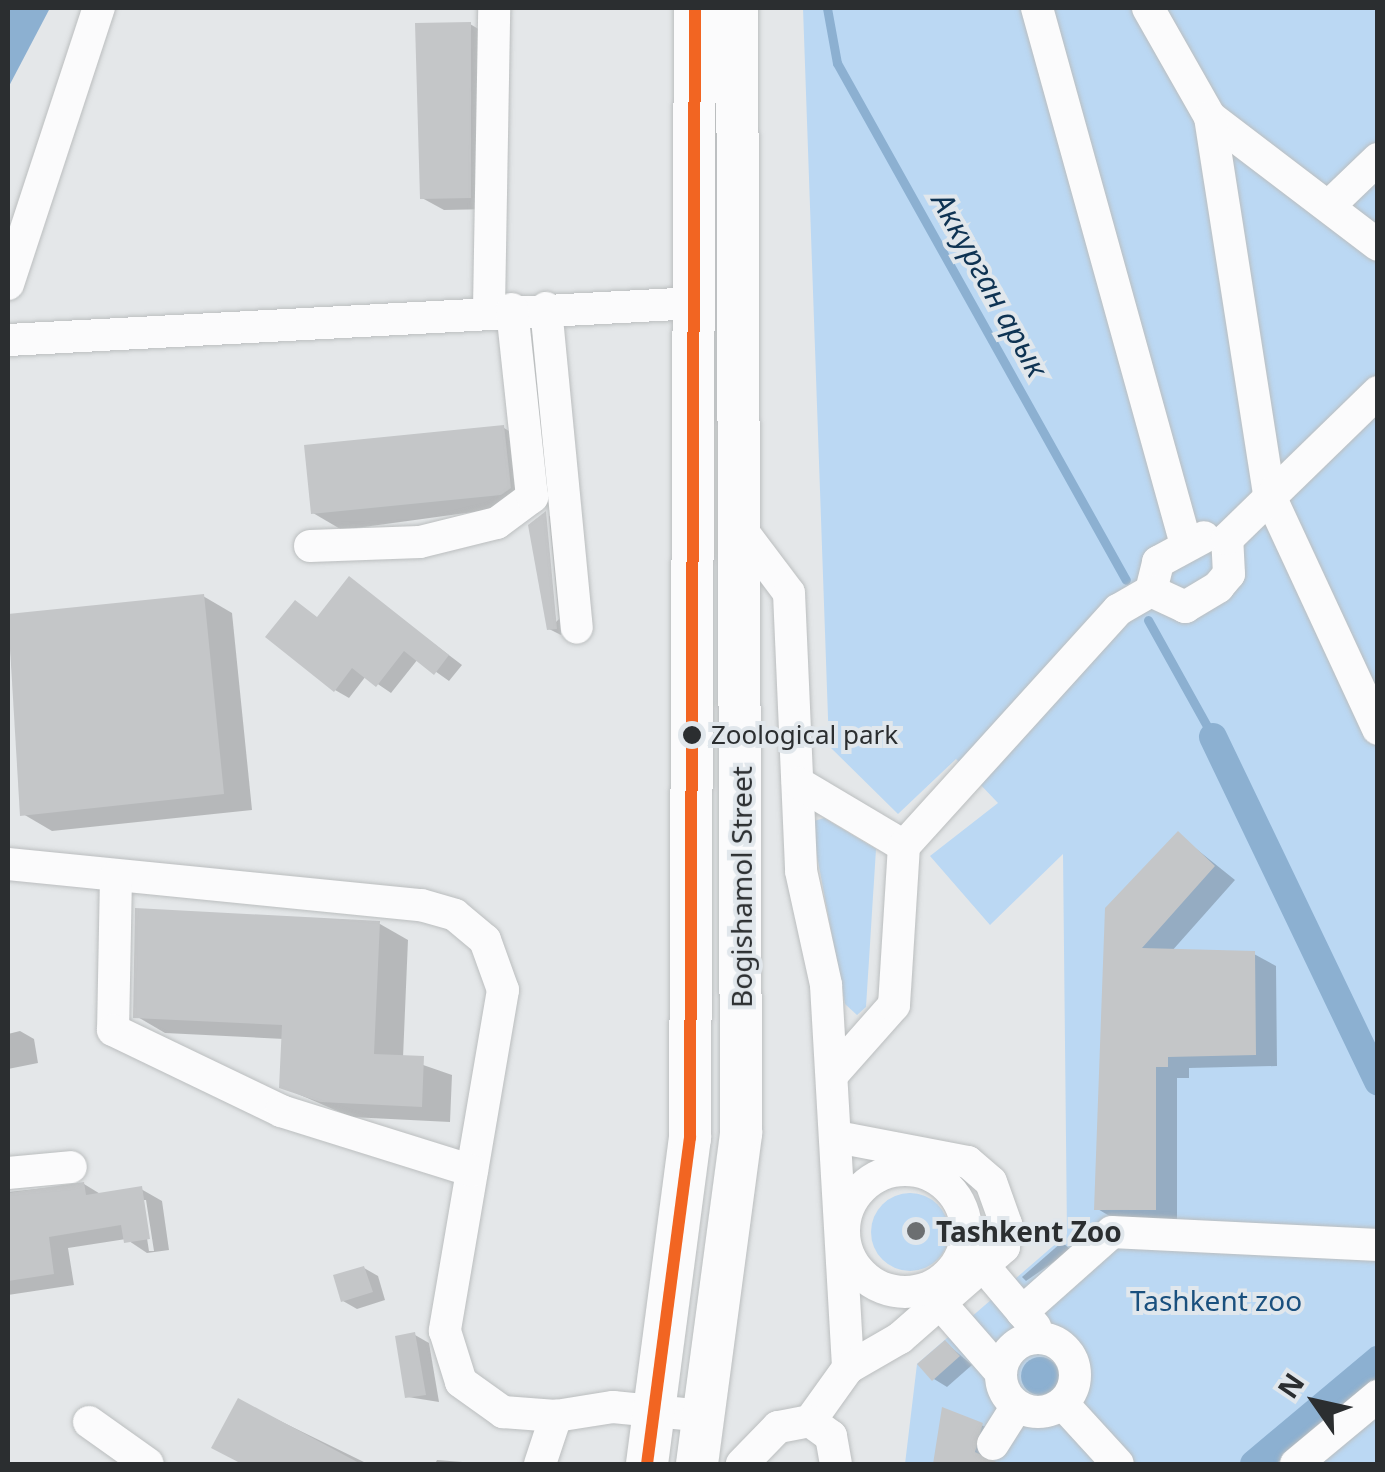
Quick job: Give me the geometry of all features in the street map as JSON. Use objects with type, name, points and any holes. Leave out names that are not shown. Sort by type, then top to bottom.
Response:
[{"type":"main road","name":"Bogishamol Street","points":[[646,1464],[690,1138],[695,8]]},
{"type":"main road","name":"Bogishamol Street","points":[[697,1464],[741,1133],[737,8]]},
{"type":"street","points":[[8,284],[99,8]]},
{"type":"street","points":[[310,546],[420,542],[496,522],[532,497],[500,308],[494,8]]},
{"type":"street","points":[[1036,8],[1185,541]]},
{"type":"street","points":[[1148,8],[1210,117],[1269,494],[1378,730]]},
{"type":"street","points":[[1210,117],[1331,204],[1378,245]]},
{"type":"street","points":[[1331,204],[1378,159]]},
{"type":"street","points":[[8,340],[500,308],[695,303]]},
{"type":"street","points":[[546,308],[576,628]]},
{"type":"street","points":[[1151,592],[1185,607],[1218,587],[1229,574],[1228,539],[1269,494],[1378,392]]},
{"type":"street","points":[[740,528],[790,593],[801,871],[826,986],[844,1233],[848,1368]]},
{"type":"street","points":[[833,1074],[894,1006],[904,846],[974,778],[987,746],[1118,610],[1151,592],[1158,562],[1185,541],[1228,539]]},
{"type":"street","points":[[798,783],[904,846]]},
{"type":"street","points":[[8,864],[456,915],[485,940],[504,990],[445,1331],[461,1382],[503,1412],[556,1416],[656,1409],[704,1416]]},
{"type":"street","points":[[116,876],[112,1030],[281,1112],[472,1171]]},
{"type":"street","points":[[742,1464],[778,1427],[810,1421],[848,1368],[943,1290],[974,1255],[1004,1248],[1006,1224],[990,1182],[968,1162],[837,1137]]},
{"type":"street","points":[[8,1173],[71,1167]]},
{"type":"street","points":[[920,1171],[962,1206],[974,1255],[1044,1338],[1065,1349],[1076,1371],[1063,1404],[1040,1413],[1016,1406],[1001,1373],[943,1290],[890,1290],[858,1270],[844,1233],[866,1183],[920,1171]]},
{"type":"street","points":[[1022,1312],[1112,1232],[1378,1245]]},
{"type":"street","points":[[1001,1373],[1020,1342],[1044,1338]]},
{"type":"street","points":[[1296,1464],[1378,1396]]},
{"type":"street","points":[[1063,1404],[1118,1464]]},
{"type":"street","points":[[993,1444],[1016,1406]]},
{"type":"street","points":[[540,1464],[556,1416]]},
{"type":"street","points":[[810,1421],[831,1436],[836,1464]]},
{"type":"street","points":[[89,1422],[148,1464]]},
{"type":"green space","name":"Tashkent zoo","points":[[803,8],[1377,8],[1377,1464],[905,1464],[917,1364],[1067,1234],[1063,854],[990,925],[930,856],[998,803],[956,759],[898,814],[829,746]]},
{"type":"green space","points":[[824,818],[876,849],[866,1007],[857,1015],[845,1004],[814,840],[814,821]]},
{"type":"green space","points":[[910,1193],[925,1196],[937,1205],[946,1217],[946,1247],[937,1259],[925,1268],[910,1271],[895,1268],[883,1259],[874,1247],[871,1232],[874,1217],[883,1205],[895,1196]]},
{"type":"shaded area","points":[[8,8],[50,8],[8,88]]},
{"type":"shaded area","points":[[1040,1357],[1053,1363],[1059,1376],[1053,1389],[1040,1395],[1027,1389],[1021,1376],[1027,1363]]},
{"type":"building","points":[[471,22],[471,198],[420,199],[415,23]]},
{"type":"building","points":[[504,425],[511,488],[501,495],[311,514],[304,445]]},
{"type":"building","points":[[546,511],[557,629],[547,630],[528,525]]},
{"type":"building","points":[[349,576],[449,655],[434,675],[404,651],[376,687],[352,668],[334,692],[265,637],[295,600],[317,617]]},
{"type":"building","points":[[204,594],[224,794],[20,816],[8,614]]},
{"type":"building","points":[[1178,831],[1215,866],[1142,948],[1255,951],[1256,1055],[1168,1057],[1168,1067],[1156,1067],[1156,1210],[1094,1210],[1105,908]]},
{"type":"building","points":[[135,908],[380,921],[374,1054],[424,1056],[422,1107],[320,1102],[279,1088],[282,1025],[133,1018]]},
{"type":"building","points":[[84,1182],[86,1195],[142,1186],[150,1239],[124,1243],[121,1225],[49,1237],[54,1274],[8,1281],[8,1193]]},
{"type":"building","points":[[364,1266],[373,1292],[341,1302],[333,1275]]},
{"type":"building","points":[[415,1332],[426,1395],[405,1398],[395,1336]]},
{"type":"building","points":[[945,1340],[960,1356],[932,1381],[917,1364]]},
{"type":"building","points":[[238,1398],[361,1464],[242,1464],[211,1448]]},
{"type":"building","points":[[942,1407],[983,1423],[975,1452],[1001,1464],[933,1464]]},
{"type":"waterway","name":"Аккурган арык","points":[[827,8],[837,63],[1126,580]]},
{"type":"waterway","name":"Аккурган арык","points":[[1148,620],[1213,737]]},
{"type":"waterway","points":[[1213,737],[1378,1082]]},
{"type":"waterway","points":[[1254,1464],[1378,1360]]},
{"type":"transit line","points":[[647,1464],[690,1138],[695,8]]},
{"type":"place","name":"Zoological park","points":[[692,735]]},
{"type":"place","name":"Tashkent Zoo","points":[[916,1231]]}]
